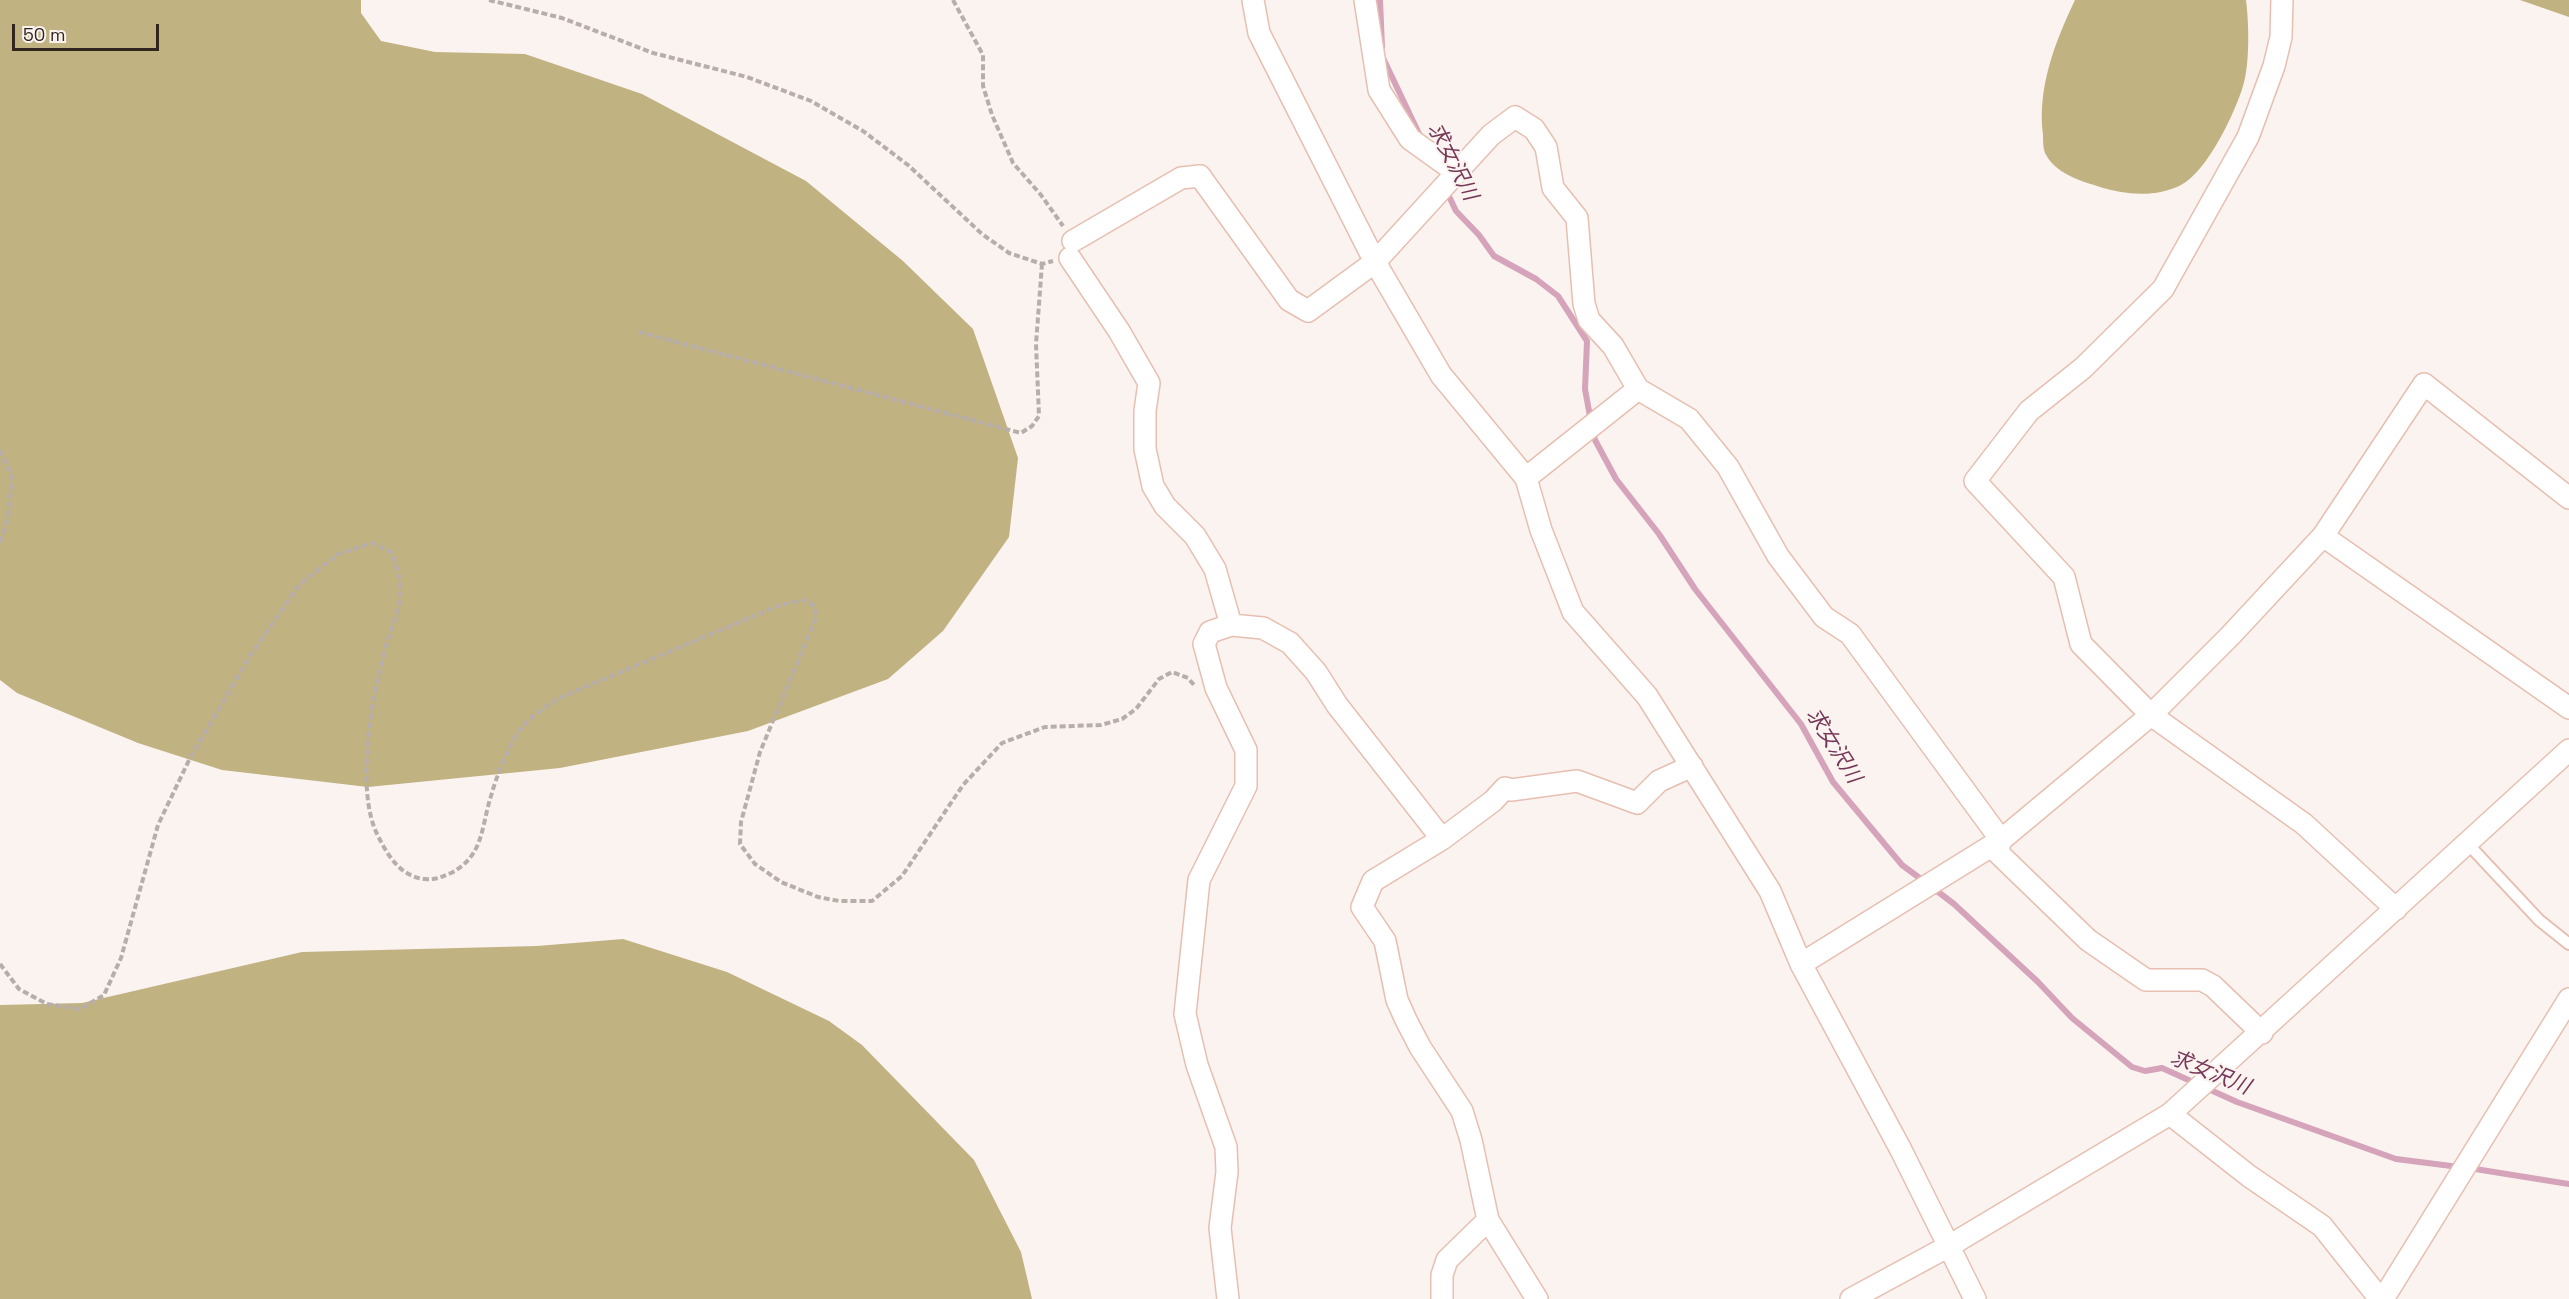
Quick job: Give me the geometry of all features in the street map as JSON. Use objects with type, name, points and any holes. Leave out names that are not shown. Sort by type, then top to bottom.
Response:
[{"type":"street","points":[[1253,0],[1259,33],[1375,262],[1441,375],[1526,478],[1541,530],[1573,612],[1647,696],[1770,891],[1801,964],[1901,1150],[1975,1299]]},
{"type":"street","points":[[1365,0],[1379,90],[1410,139],[1456,172]]},
{"type":"street","points":[[2282,0],[2281,37],[2274,66],[2248,137],[2163,289],[2083,368],[2029,411],[1975,481],[2064,577],[2081,644],[2151,715],[2304,824],[2396,909]]},
{"type":"street","points":[[1231,625],[1215,569],[1195,536],[1165,506],[1153,486],[1145,449],[1145,411],[1149,383],[1072,250],[1181,178],[1200,177],[1289,300],[1308,311],[1375,262],[1491,135],[1515,117],[1534,129],[1546,147],[1553,188],[1577,218],[1584,304],[1589,320],[1613,346],[1638,389],[1689,419],[1709,443],[1728,467],[1778,556],[1824,617],[1850,634],[2001,840]]},
{"type":"street","points":[[1801,964],[2001,840],[2151,715],[2230,636],[2323,536],[2424,384],[2569,498]]},
{"type":"street","points":[[1526,478],[1638,389]]},
{"type":"street","points":[[2323,536],[2569,708]]},
{"type":"street","points":[[1227,1299],[1220,1228],[1227,1172],[1226,1147],[1197,1065],[1185,1014],[1199,880],[1246,786],[1246,750],[1216,688],[1203,644],[1210,632],[1231,625],[1263,628],[1290,644],[1316,672],[1337,705],[1442,839]]},
{"type":"street","points":[[1851,1299],[1949,1246],[2170,1114],[2262,1033],[2569,750]]},
{"type":"street","points":[[1537,1299],[1488,1220],[1471,1140],[1462,1111],[1420,1047],[1406,1020],[1397,1000],[1385,941],[1362,907],[1373,881],[1442,839],[1493,801],[1505,788],[1511,790],[1577,781],[1637,803],[1659,781],[1692,766]]},
{"type":"street","points":[[2001,840],[1997,852],[2088,940],[2146,980],[2202,980],[2213,986],[2262,1033]]},
{"type":"street","points":[[2170,1114],[2249,1176],[2322,1226],[2382,1299],[2569,999]]},
{"type":"street","points":[[1442,1299],[1442,1275],[1447,1260],[1488,1220]]},
{"type":"lane","points":[[2468,844],[2539,921],[2569,944]]},
{"type":"path","points":[[489,0],[562,18],[653,53],[747,77],[811,102],[863,131],[908,165],[982,234],[1009,253],[1042,264],[1036,344],[1039,416],[1032,426],[1021,433],[639,332]]},
{"type":"path","points":[[953,0],[954,6],[983,55],[983,86],[992,115],[1013,163],[1041,195],[1072,250]]},
{"type":"path","points":[[0,450],[12,478],[8,518],[0,544]]},
{"type":"path","points":[[0,964],[19,989],[47,1004],[81,1009],[104,995],[121,958],[158,825],[190,758],[250,656],[300,584],[338,554],[373,543],[392,552],[400,574],[400,606],[384,652],[371,708],[367,780],[370,821],[388,857],[412,878],[437,880],[464,866],[478,847],[491,795],[506,758],[514,739],[532,715],[559,698],[772,608],[805,600],[814,606],[816,618],[760,752],[741,822],[740,844],[754,864],[781,882],[818,897],[839,901],[872,901],[902,876],[963,785],[1002,743],[1045,727],[1101,725],[1122,719],[1137,709],[1159,679],[1172,672],[1188,678],[1200,691]]},
{"type":"shaded area","points":[[0,0],[361,0],[361,13],[381,41],[435,52],[525,54],[642,94],[806,181],[903,261],[973,329],[1018,458],[1009,537],[943,631],[888,679],[748,731],[560,768],[368,787],[222,770],[138,743],[17,693],[0,680]]},
{"type":"shaded area","points":[[2075,0],[2246,0],[2248,55],[2239,97],[2227,126],[2210,155],[2201,168],[2181,185],[2161,192],[2129,193],[2082,181],[2061,171],[2049,160],[2043,144],[2042,117],[2045,83],[2061,32]]},
{"type":"shaded area","points":[[2520,0],[2569,0],[2569,17]]},
{"type":"shaded area","points":[[623,939],[727,972],[829,1021],[862,1045],[974,1160],[1021,1252],[1032,1299],[0,1299],[0,1005],[82,1003],[302,952],[537,946]]},
{"type":"waterway","name":"求女沢川","points":[[1380,0],[1382,47]]},
{"type":"waterway","name":"求女沢川","points":[[1383,58],[1421,138]]},
{"type":"waterway","name":"求女沢川","points":[[1446,190],[1456,211],[1479,235],[1494,256],[1536,279],[1558,296],[1587,341],[1585,389],[1591,422]]},
{"type":"waterway","name":"求女沢川","points":[[1593,432],[1616,479],[1659,534],[1695,589],[1801,724],[1833,782],[1902,865],[1925,882]]},
{"type":"waterway","name":"求女沢川","points":[[1933,888],[1954,904],[2038,982],[2072,1018],[2132,1067],[2145,1071],[2162,1068],[2237,1102],[2396,1159],[2459,1167]]},
{"type":"waterway","name":"求女沢川","points":[[2469,1168],[2569,1184]]}]
